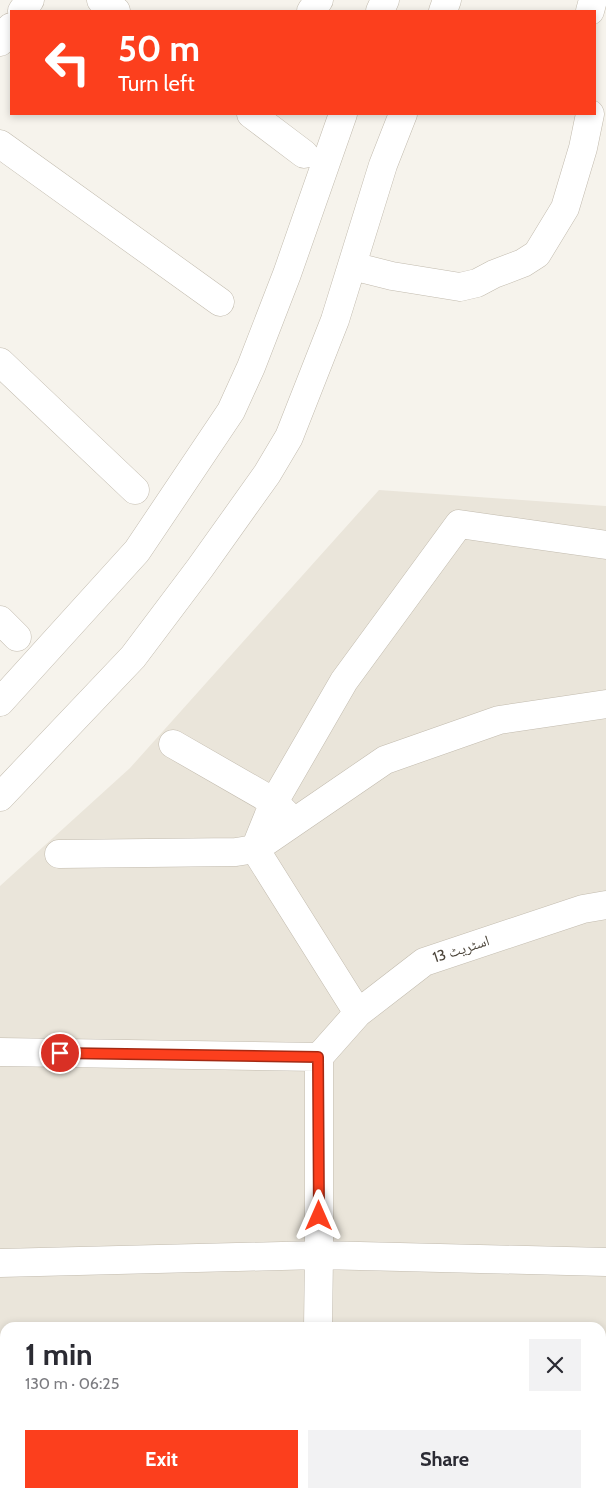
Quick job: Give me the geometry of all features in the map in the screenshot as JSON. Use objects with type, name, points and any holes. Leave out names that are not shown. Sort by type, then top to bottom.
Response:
[{"type":"street","points":[[101,0],[115,10]]},
{"type":"street","points":[[0,42],[10,28]]},
{"type":"street","points":[[252,115],[304,154]]},
{"type":"street","points":[[0,702],[136,550],[231,411],[251,367],[287,274],[343,115]]},
{"type":"street","points":[[0,797],[133,657],[267,474],[289,437],[335,320],[383,165],[403,115]]},
{"type":"street","points":[[352,266],[392,276],[460,287],[477,283],[523,263],[537,254],[564,208],[584,148],[590,115]]},
{"type":"street","points":[[0,144],[220,302]]},
{"type":"street","points":[[0,362],[135,490]]},
{"type":"street","points":[[255,849],[274,802],[344,681],[459,524],[606,545]]},
{"type":"street","points":[[59,854],[236,852],[255,849],[384,760],[498,720],[606,704]]},
{"type":"street","points":[[174,744],[274,802],[294,821]]},
{"type":"street","points":[[255,849],[358,1013]]},
{"type":"street","name":"اسٹریٹ 13","points":[[318,1057],[358,1013],[424,962],[583,909],[606,905]]},
{"type":"street","points":[[0,1052],[318,1057],[318,1322]]},
{"type":"street","points":[[0,1262],[319,1255],[606,1262]]},
{"type":"shaded area","points":[[379,490],[606,506],[606,1322],[0,1322],[0,886],[130,768]]},
{"type":"route","points":[[60,1053],[318,1057],[319,1216]]}]
